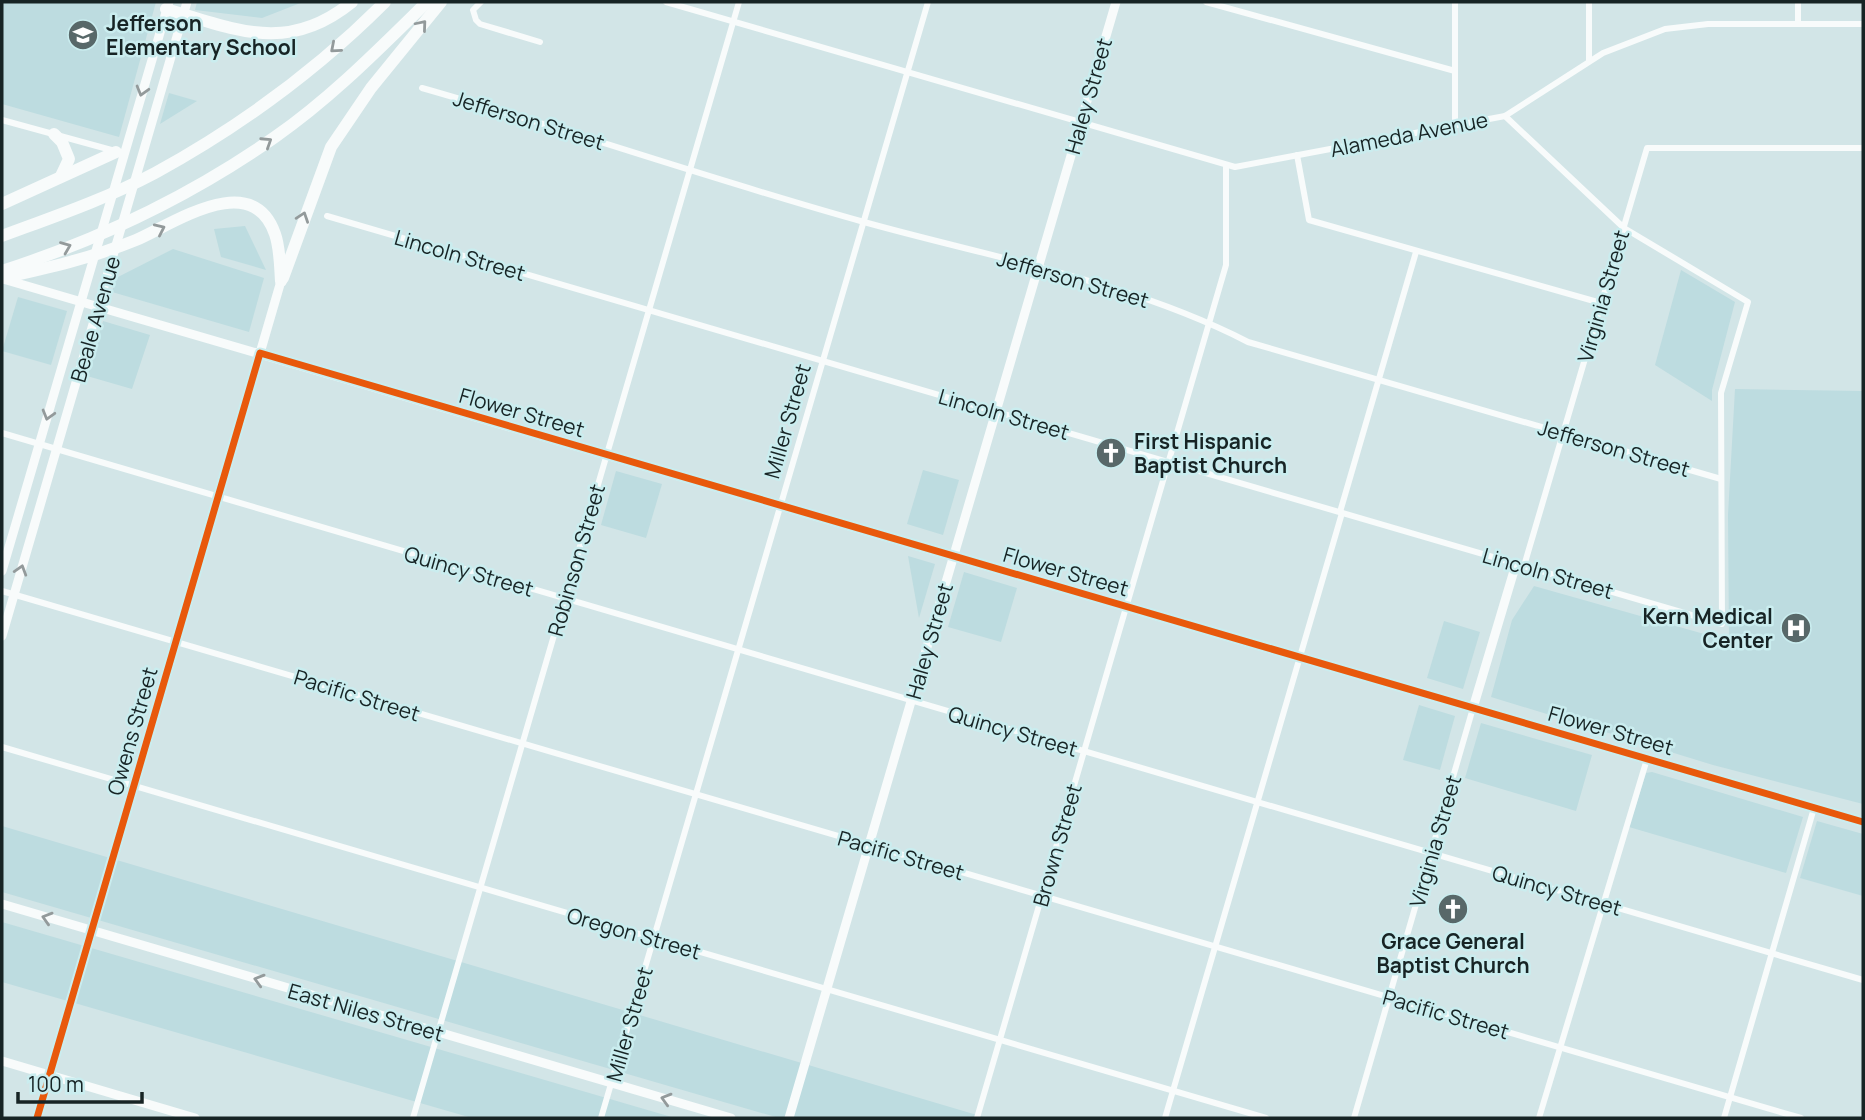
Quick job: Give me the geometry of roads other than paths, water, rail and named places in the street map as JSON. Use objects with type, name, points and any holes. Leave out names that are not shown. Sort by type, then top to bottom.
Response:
[{"type":"highway","points":[[167,5],[186,8],[246,32],[285,34],[312,28],[352,2]]},
{"type":"highway","points":[[2,236],[76,208],[153,174],[216,137],[259,110],[313,67],[385,2]]},
{"type":"highway","points":[[2,271],[149,212],[241,159],[275,137],[341,85],[427,2]]},
{"type":"highway","points":[[281,281],[331,147],[371,88],[442,2]]},
{"type":"highway","points":[[54,134],[67,149],[69,159],[61,176]]},
{"type":"highway","points":[[2,204],[120,152]]},
{"type":"highway","points":[[2,278],[93,256],[207,206],[235,202],[257,210],[268,220],[278,247],[281,281]]},
{"type":"main road","name":"Haley Street","points":[[789,1118],[1116,2]]},
{"type":"main road","name":"Beale Avenue","points":[[2,571],[120,168],[120,152],[167,5]]},
{"type":"main road","name":"Beale Avenue","points":[[2,636],[186,8]]},
{"type":"main road","points":[[120,152],[142,158]]},
{"type":"main road","name":"Flower Street","points":[[2,278],[1863,822]]},
{"type":"main road","name":"Owens Street","points":[[260,354],[281,281]]},
{"type":"main road","name":"Virginia Street","points":[[1473,708],[1520,565]]},
{"type":"main road","name":"East Niles Street","points":[[2,904],[732,1118]]},
{"type":"main road","points":[[2,1061],[195,1118]]},
{"type":"street","points":[[481,2],[473,10],[480,24],[540,42]]},
{"type":"street","name":"Alameda Avenue","points":[[666,2],[1235,167],[1505,116],[1589,61],[1635,38],[1684,25],[1863,24]]},
{"type":"street","name":"Robinson Street","points":[[413,1118],[739,2]]},
{"type":"street","name":"Miller Street","points":[[601,1118],[928,2]]},
{"type":"street","points":[[1206,2],[1455,71]]},
{"type":"street","points":[[1455,2],[1455,125]]},
{"type":"street","points":[[1588,2],[1589,61]]},
{"type":"street","points":[[1798,2],[1798,24]]},
{"type":"street","name":"Jefferson Street","points":[[422,88],[863,222],[1038,267],[1208,321],[1248,342],[1721,479]]},
{"type":"street","points":[[1505,116],[1623,228],[1748,302],[1721,393],[1721,479]]},
{"type":"street","points":[[2,120],[120,152]]},
{"type":"street","name":"Virginia Street","points":[[1520,565],[1563,433],[1647,148],[1863,148]]},
{"type":"street","points":[[1297,155],[1309,220],[1601,303]]},
{"type":"street","name":"Brown Street","points":[[977,1118],[1226,265],[1226,164]]},
{"type":"street","name":"Lincoln Street","points":[[327,216],[1721,624],[1721,479]]},
{"type":"street","points":[[1165,1118],[1416,252]]},
{"type":"street","name":"Owens Street","points":[[37,1118],[260,354]]},
{"type":"street","name":"Quincy Street","points":[[2,433],[1863,979]]},
{"type":"street","name":"Pacific Street","points":[[2,591],[1801,1118]]},
{"type":"street","name":"Virginia Street","points":[[1354,1118],[1473,708]]},
{"type":"street","name":"Oregon Street","points":[[2,747],[1266,1118]]},
{"type":"street","points":[[1539,1118],[1647,759]]},
{"type":"street","points":[[1724,1118],[1814,808]]},
{"type":"place","name":"Jefferson Elementary School","points":[[83,35]]},
{"type":"place","name":"First Hispanic Baptist Church","points":[[1111,453]]},
{"type":"place","name":"Kern Medical Center","points":[[1796,628]]},
{"type":"place","name":"Grace General Baptist Church","points":[[1453,909]]}]
